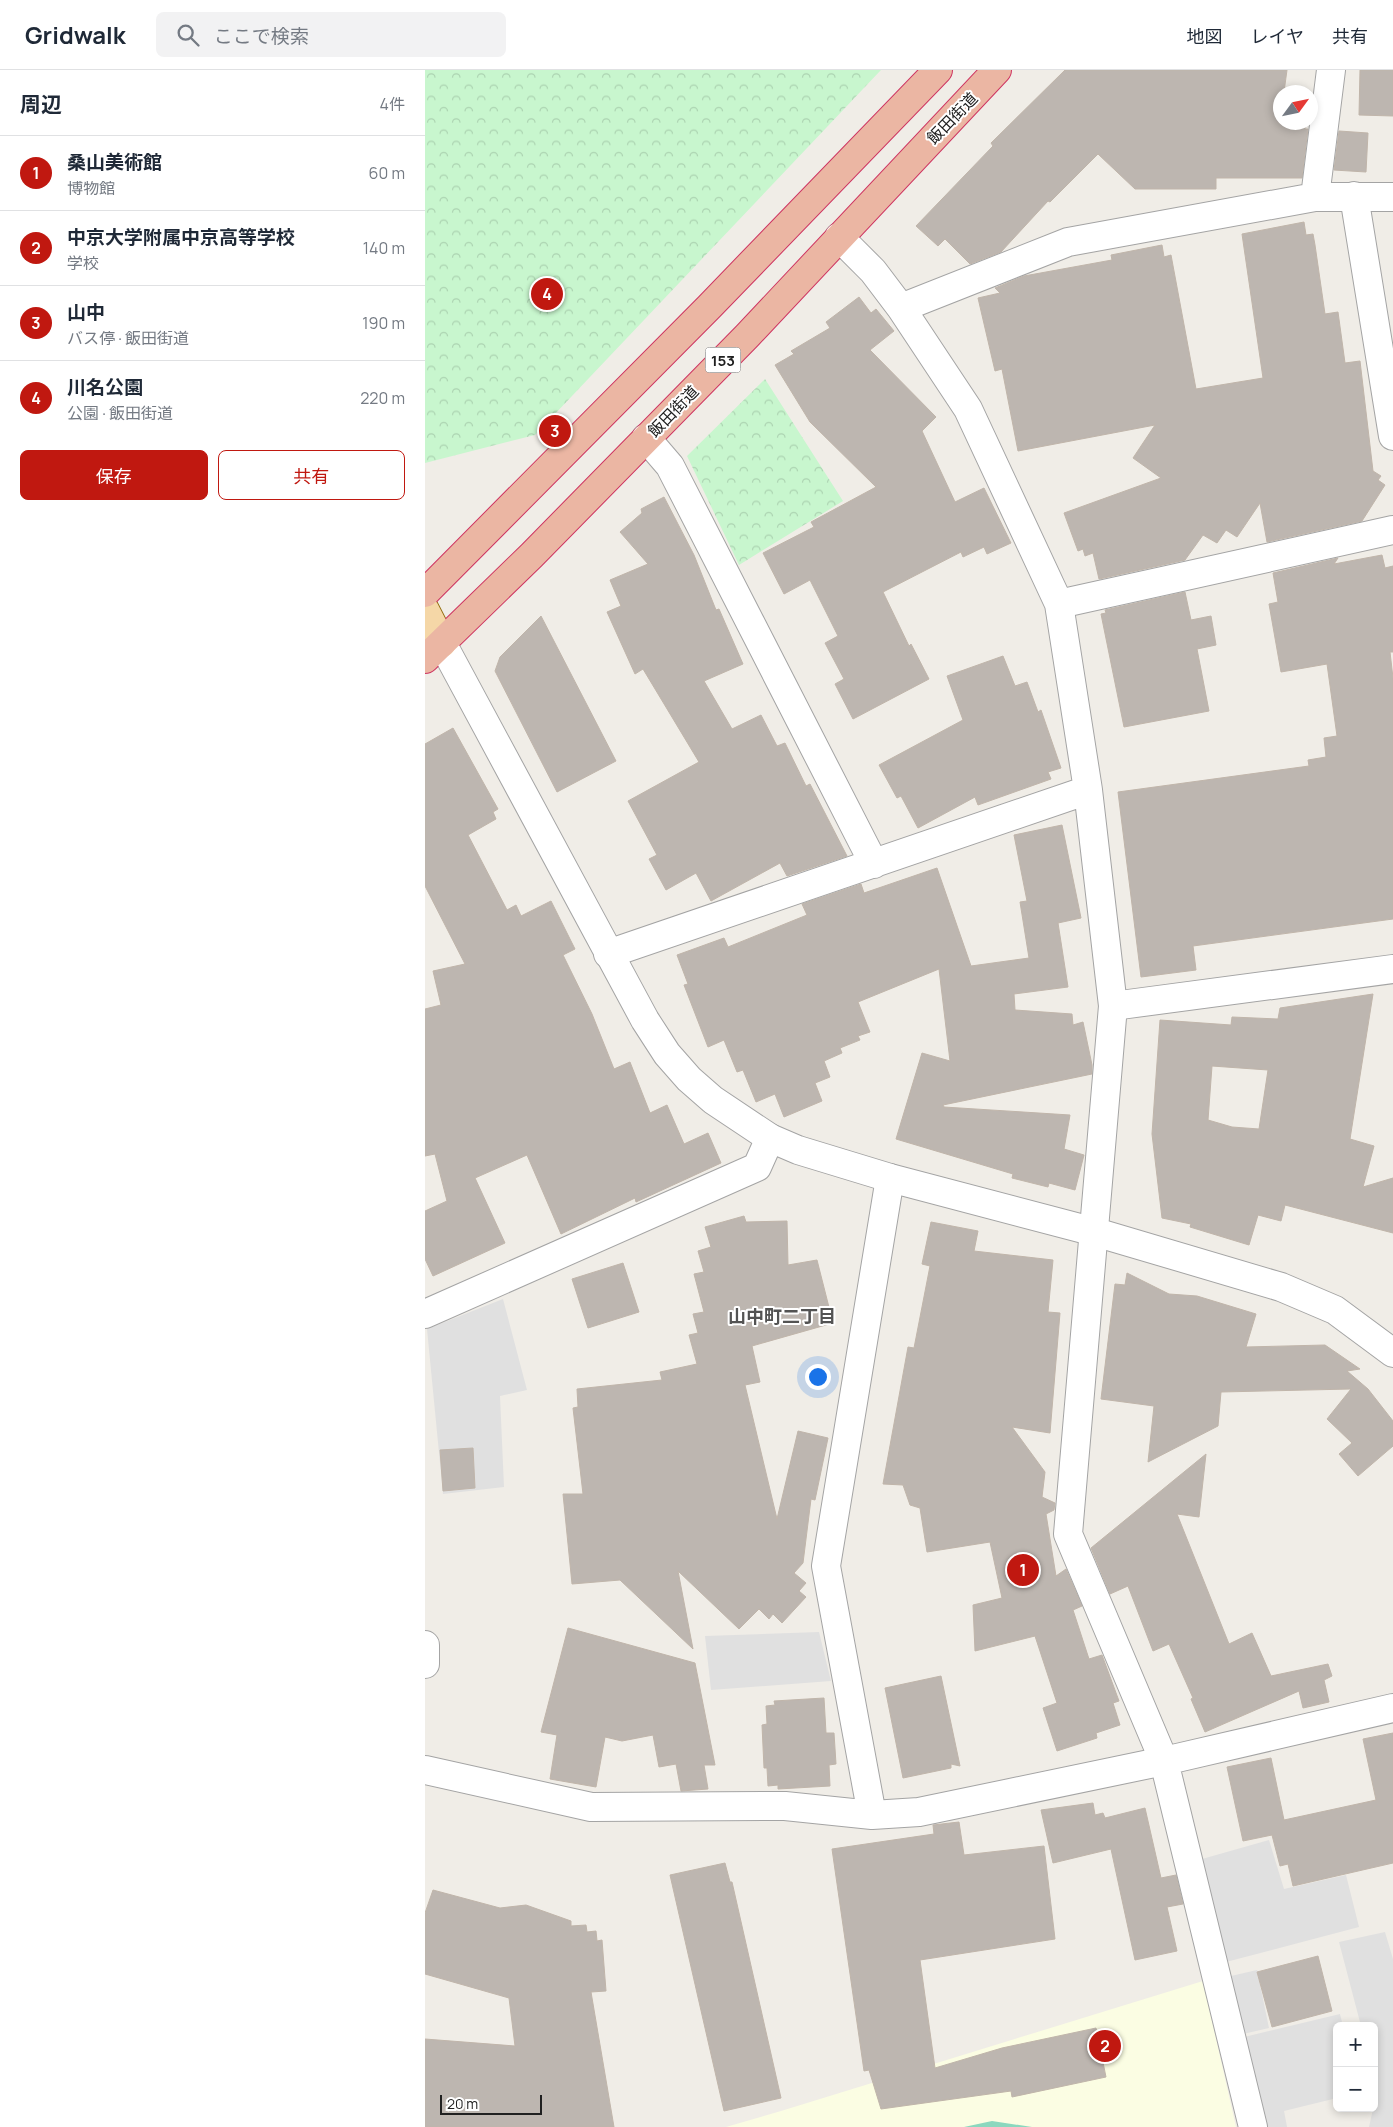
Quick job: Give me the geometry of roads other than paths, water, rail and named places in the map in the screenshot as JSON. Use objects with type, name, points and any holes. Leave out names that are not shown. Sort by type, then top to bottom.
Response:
[{"type":"highway","points":[[425,593],[716,300],[938,70]]},
{"type":"highway","name":"飯田街道","points":[[431,646],[532,555],[647,438],[747,336],[997,70]]},
{"type":"main road","points":[[425,610],[431,646]]},
{"type":"street","points":[[1315,197],[1331,70]]},
{"type":"street","points":[[1354,196],[1393,436]]},
{"type":"street","points":[[901,308],[1068,242],[1315,197],[1393,197]]},
{"type":"street","points":[[839,237],[873,271],[901,308],[967,409],[992,457],[1059,604],[1088,790],[1113,1006],[1068,1534],[1165,1761],[1253,2127]]},
{"type":"street","points":[[647,438],[670,466],[874,864]]},
{"type":"street","points":[[1059,604],[1393,530]]},
{"type":"street","points":[[431,646],[645,1020],[667,1054],[689,1079],[713,1100],[770,1138],[798,1150],[890,1178],[1095,1232],[1281,1287],[1335,1310],[1393,1353]]},
{"type":"street","points":[[608,954],[1088,790]]},
{"type":"street","points":[[1113,1006],[1393,969]]},
{"type":"street","points":[[425,1314],[757,1167],[770,1138]]},
{"type":"street","points":[[871,1815],[826,1566],[890,1178]]},
{"type":"street","points":[[425,1645],[425,1664]]},
{"type":"street","points":[[425,1770],[591,1807],[785,1806],[871,1815],[919,1812],[1165,1761],[1393,1708]]},
{"type":"place","name":"川名公園","points":[[547,294]]},
{"type":"place","name":"山中","points":[[555,431]]},
{"type":"place","name":"桑山美術館","points":[[1023,1570]]},
{"type":"place","name":"中京大学附属中京高等学校","points":[[1105,2046]]},
{"type":"district","name":"山中町二丁目","points":[[782,1316]]}]
